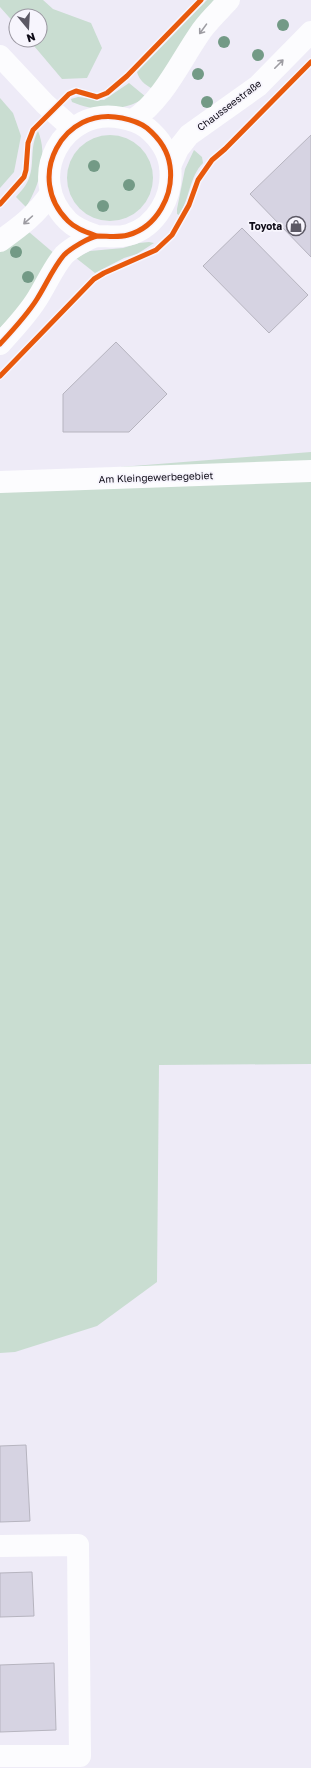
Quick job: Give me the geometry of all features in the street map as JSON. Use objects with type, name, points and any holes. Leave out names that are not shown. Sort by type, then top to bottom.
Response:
[{"type":"street","points":[[133,120],[144,112],[163,92],[202,29],[229,0]]},
{"type":"street","name":"Chausseestraße","points":[[170,166],[178,149],[190,135],[258,86],[311,32]]},
{"type":"street","points":[[0,56],[45,104],[72,128]]},
{"type":"street","name":"Chausseestraße","points":[[112,116],[133,120],[153,134],[161,143],[167,154],[170,166],[171,184],[166,201],[156,217],[144,228],[129,235],[113,238],[97,236],[81,231],[68,221],[57,208],[51,193],[49,176],[52,158],[60,142],[72,128],[91,118],[112,116]]},
{"type":"street","points":[[0,241],[27,222],[39,210],[51,193]]},
{"type":"street","name":"Chausseestraße","points":[[0,344],[36,301],[64,255],[78,244],[97,236]]},
{"type":"street","name":"Am Kleingewerbegebiet","points":[[0,482],[311,472]]},
{"type":"street","points":[[0,1546],[78,1545],[80,1756],[0,1756]]},
{"type":"green space","points":[[0,0],[43,0],[53,9],[91,23],[102,48],[87,78],[62,79],[36,48],[48,48],[48,8],[8,8],[8,16],[0,7]]},
{"type":"green space","points":[[207,0],[216,0],[153,89],[147,86],[141,80],[137,72]]},
{"type":"green space","points":[[129,83],[146,97],[129,106],[110,109],[90,108],[72,102],[71,99],[78,97],[104,100]]},
{"type":"green space","points":[[0,98],[13,113],[21,136],[14,172],[0,188]]},
{"type":"green space","points":[[38,131],[42,150],[41,170],[39,180],[26,207],[16,197],[28,181],[31,172],[35,138]]},
{"type":"green space","points":[[102,135],[118,135],[127,138],[141,147],[150,161],[153,170],[153,186],[150,195],[141,209],[127,218],[118,221],[102,221],[86,214],[79,209],[74,202],[67,186],[67,170],[74,154],[79,147],[86,142]]},
{"type":"green space","points":[[194,150],[202,157],[203,163],[192,181],[183,209],[179,215],[177,214],[177,209],[185,169]]},
{"type":"green space","points":[[29,232],[56,255],[17,311],[0,328],[0,250]]},
{"type":"green space","points":[[139,243],[154,243],[137,254],[124,258],[95,273],[76,258],[90,251],[123,248]]},
{"type":"green space","points":[[311,452],[311,1064],[159,1065],[157,1282],[97,1326],[15,1352],[0,1353],[0,473],[32,474]]},
{"type":"building","name":"Toyota","points":[[311,135],[311,257],[250,194]]},
{"type":"building","points":[[242,228],[308,295],[269,333],[203,266]]},
{"type":"building","points":[[116,342],[167,394],[129,432],[63,432],[63,394]]},
{"type":"building","points":[[26,1445],[30,1521],[0,1522],[0,1446]]},
{"type":"building","points":[[32,1572],[34,1616],[0,1617],[0,1573]]},
{"type":"building","points":[[54,1663],[56,1730],[0,1732],[0,1665]]},
{"type":"cycle path","points":[[0,204],[24,177],[28,143],[33,130],[69,94],[76,91],[97,97],[107,93],[127,76],[201,0]]},
{"type":"cycle path","points":[[0,376],[94,279],[156,250],[172,235],[189,205],[198,180],[212,160],[225,149],[311,62]]},
{"type":"cycle path","points":[[0,344],[29,311],[56,265],[64,255],[80,244],[94,237],[124,236],[138,231],[147,225],[161,208],[166,198],[171,177],[169,160],[159,140],[147,128],[132,120],[101,117],[82,123],[67,134],[56,148],[50,166],[50,185],[55,204],[71,224],[81,230],[97,236]]},
{"type":"place","name":"Toyota","points":[[296,226]]}]
